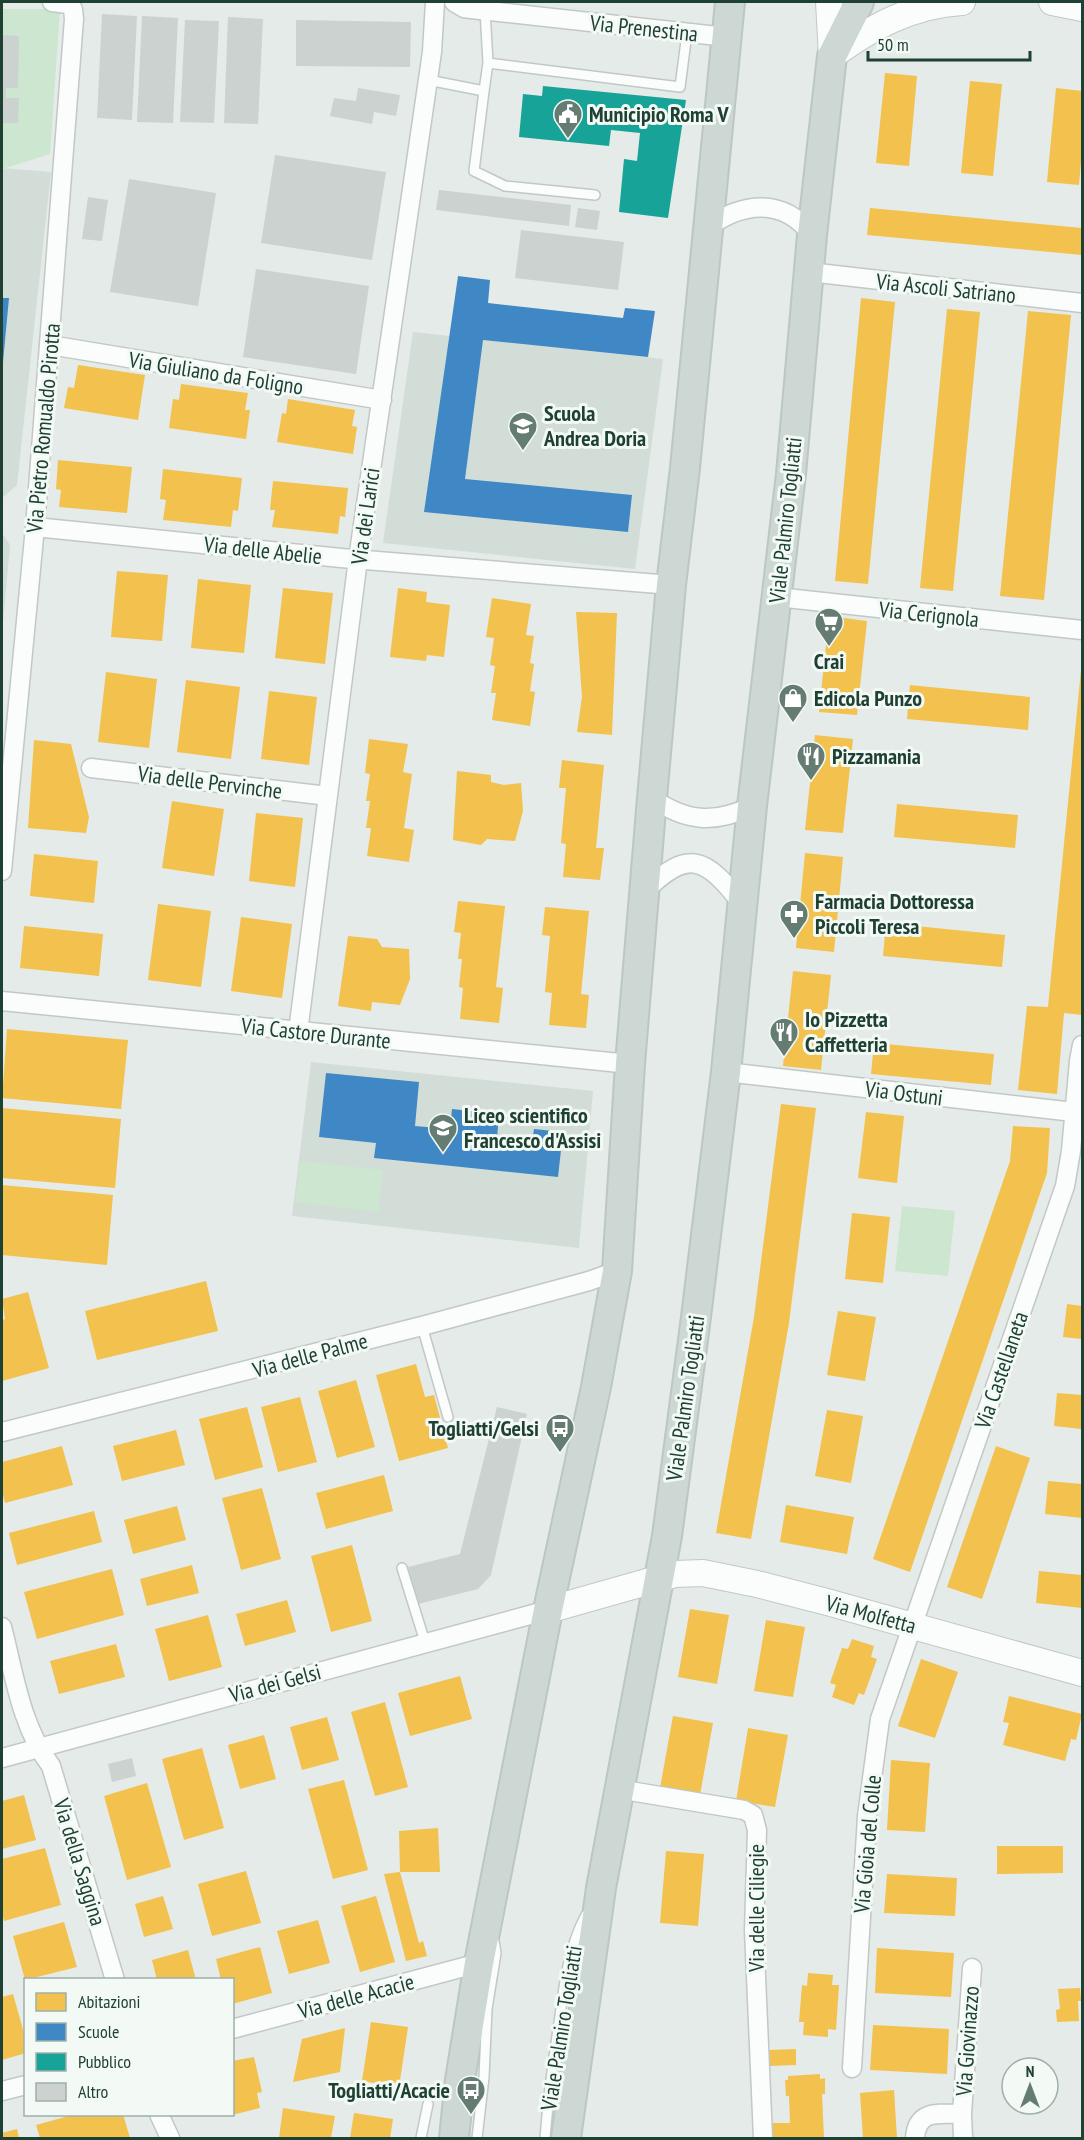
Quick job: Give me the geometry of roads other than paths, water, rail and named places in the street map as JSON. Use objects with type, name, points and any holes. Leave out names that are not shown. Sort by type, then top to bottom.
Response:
[{"type":"main road","points":[[454,2139],[460,2080],[488,1915],[617,1271],[630,1064],[652,798],[729,2]]},
{"type":"main road","name":"Viale Palmiro Togliatti","points":[[566,2139],[601,1888],[667,1536],[726,1072],[752,806],[791,474],[812,235],[832,56],[859,2]]},
{"type":"street","name":"Via Pietro Romualdo Pirotta","points":[[2,871],[35,527],[74,14],[68,4],[52,2]]},
{"type":"street","name":"Via dei Larici","points":[[298,1032],[358,560],[428,80],[435,2]]},
{"type":"street","name":"Via Prenestina","points":[[454,2],[464,8],[727,38]]},
{"type":"street","name":"Viale Palmiro Togliatti","points":[[829,2],[832,56]]},
{"type":"street","points":[[832,56],[892,18],[925,7],[962,2]]},
{"type":"street","points":[[1052,2],[1083,8]]},
{"type":"street","points":[[707,228],[729,214],[747,207],[757,207],[784,213],[800,221],[812,235]]},
{"type":"street","name":"Via Ascoli Satriano","points":[[809,273],[1083,303]]},
{"type":"street","name":"Via Giuliano da Foligno","points":[[50,345],[382,400]]},
{"type":"street","name":"Via delle Abelie","points":[[35,527],[358,560],[671,585]]},
{"type":"street","name":"Via Cerignola","points":[[777,597],[1083,630]]},
{"type":"street","name":"Via delle Pervinche","points":[[91,768],[328,796]]},
{"type":"street","points":[[652,798],[675,813],[700,818],[729,816],[752,806]]},
{"type":"street","points":[[644,892],[662,874],[673,867],[694,864],[710,869],[716,874],[742,904]]},
{"type":"street","name":"Via Castore Durante","points":[[2,1001],[630,1064]]},
{"type":"street","name":"Via Castellaneta","points":[[914,1626],[1065,1186],[1078,1112],[1083,1045]]},
{"type":"street","name":"Via Ostuni","points":[[726,1072],[1078,1112]]},
{"type":"street","name":"Via delle Palme","points":[[2,1432],[422,1326],[589,1281],[617,1271]]},
{"type":"street","name":"Via Molfetta","points":[[548,1610],[685,1572],[714,1575],[771,1588],[1083,1673]]},
{"type":"street","name":"Via dei Gelsi","points":[[2,1758],[548,1610]]},
{"type":"street","name":"Via Gioia del Colle","points":[[852,2068],[867,1828],[877,1734],[886,1702],[914,1626]]},
{"type":"street","name":"Via della Saggina","points":[[2,1627],[29,1730],[38,1749],[51,1766],[114,1978]]},
{"type":"street","name":"Via delle Ciliegie","points":[[618,1789],[744,1810],[753,1815],[757,1830],[754,1930],[764,2139]]},
{"type":"street","name":"Via delle Acacie","points":[[234,2028],[479,1963]]},
{"type":"street","name":"Via Giovinazzo","points":[[963,2139],[962,2114],[972,1968]]},
{"type":"street","points":[[2,2091],[24,2086]]},
{"type":"street","name":"Via Giovinazzo","points":[[915,2139],[917,2127],[924,2118],[934,2114],[962,2114]]},
{"type":"street","points":[[159,2116],[170,2139]]},
{"type":"lane","points":[[485,10],[488,63],[474,171],[505,186],[595,195]]},
{"type":"lane","points":[[488,63],[680,87],[687,33]]},
{"type":"lane","points":[[428,80],[484,91]]},
{"type":"lane","points":[[422,1326],[448,1417]]},
{"type":"lane","points":[[402,1568],[425,1642]]},
{"type":"lane","name":"Viale Palmiro Togliatti","points":[[545,2139],[549,2088],[566,1975],[578,1933],[601,1888]]},
{"type":"lane","points":[[477,2139],[484,2078],[487,2009],[496,1953],[488,1915]]},
{"type":"lane","points":[[421,2139],[428,2104]]},
{"type":"place","name":"Municipio Roma V","points":[[568,140]]},
{"type":"place","name":"Scuola Andrea Doria","points":[[523,452]]},
{"type":"place","name":"Crai","points":[[829,648]]},
{"type":"place","name":"Edicola Punzo","points":[[793,724]]},
{"type":"place","name":"Pizzamania","points":[[811,782]]},
{"type":"place","name":"Farmacia Dottoressa Piccoli Teresa","points":[[794,940]]},
{"type":"place","name":"Io Pizzetta Caffetteria","points":[[784,1058]]},
{"type":"place","name":"Liceo scientifico Francesco d'Assisi","points":[[443,1154]]},
{"type":"place","name":"Togliatti/Gelsi","points":[[560,1454]]},
{"type":"place","name":"Togliatti/Acacie","points":[[471,2116]]}]
